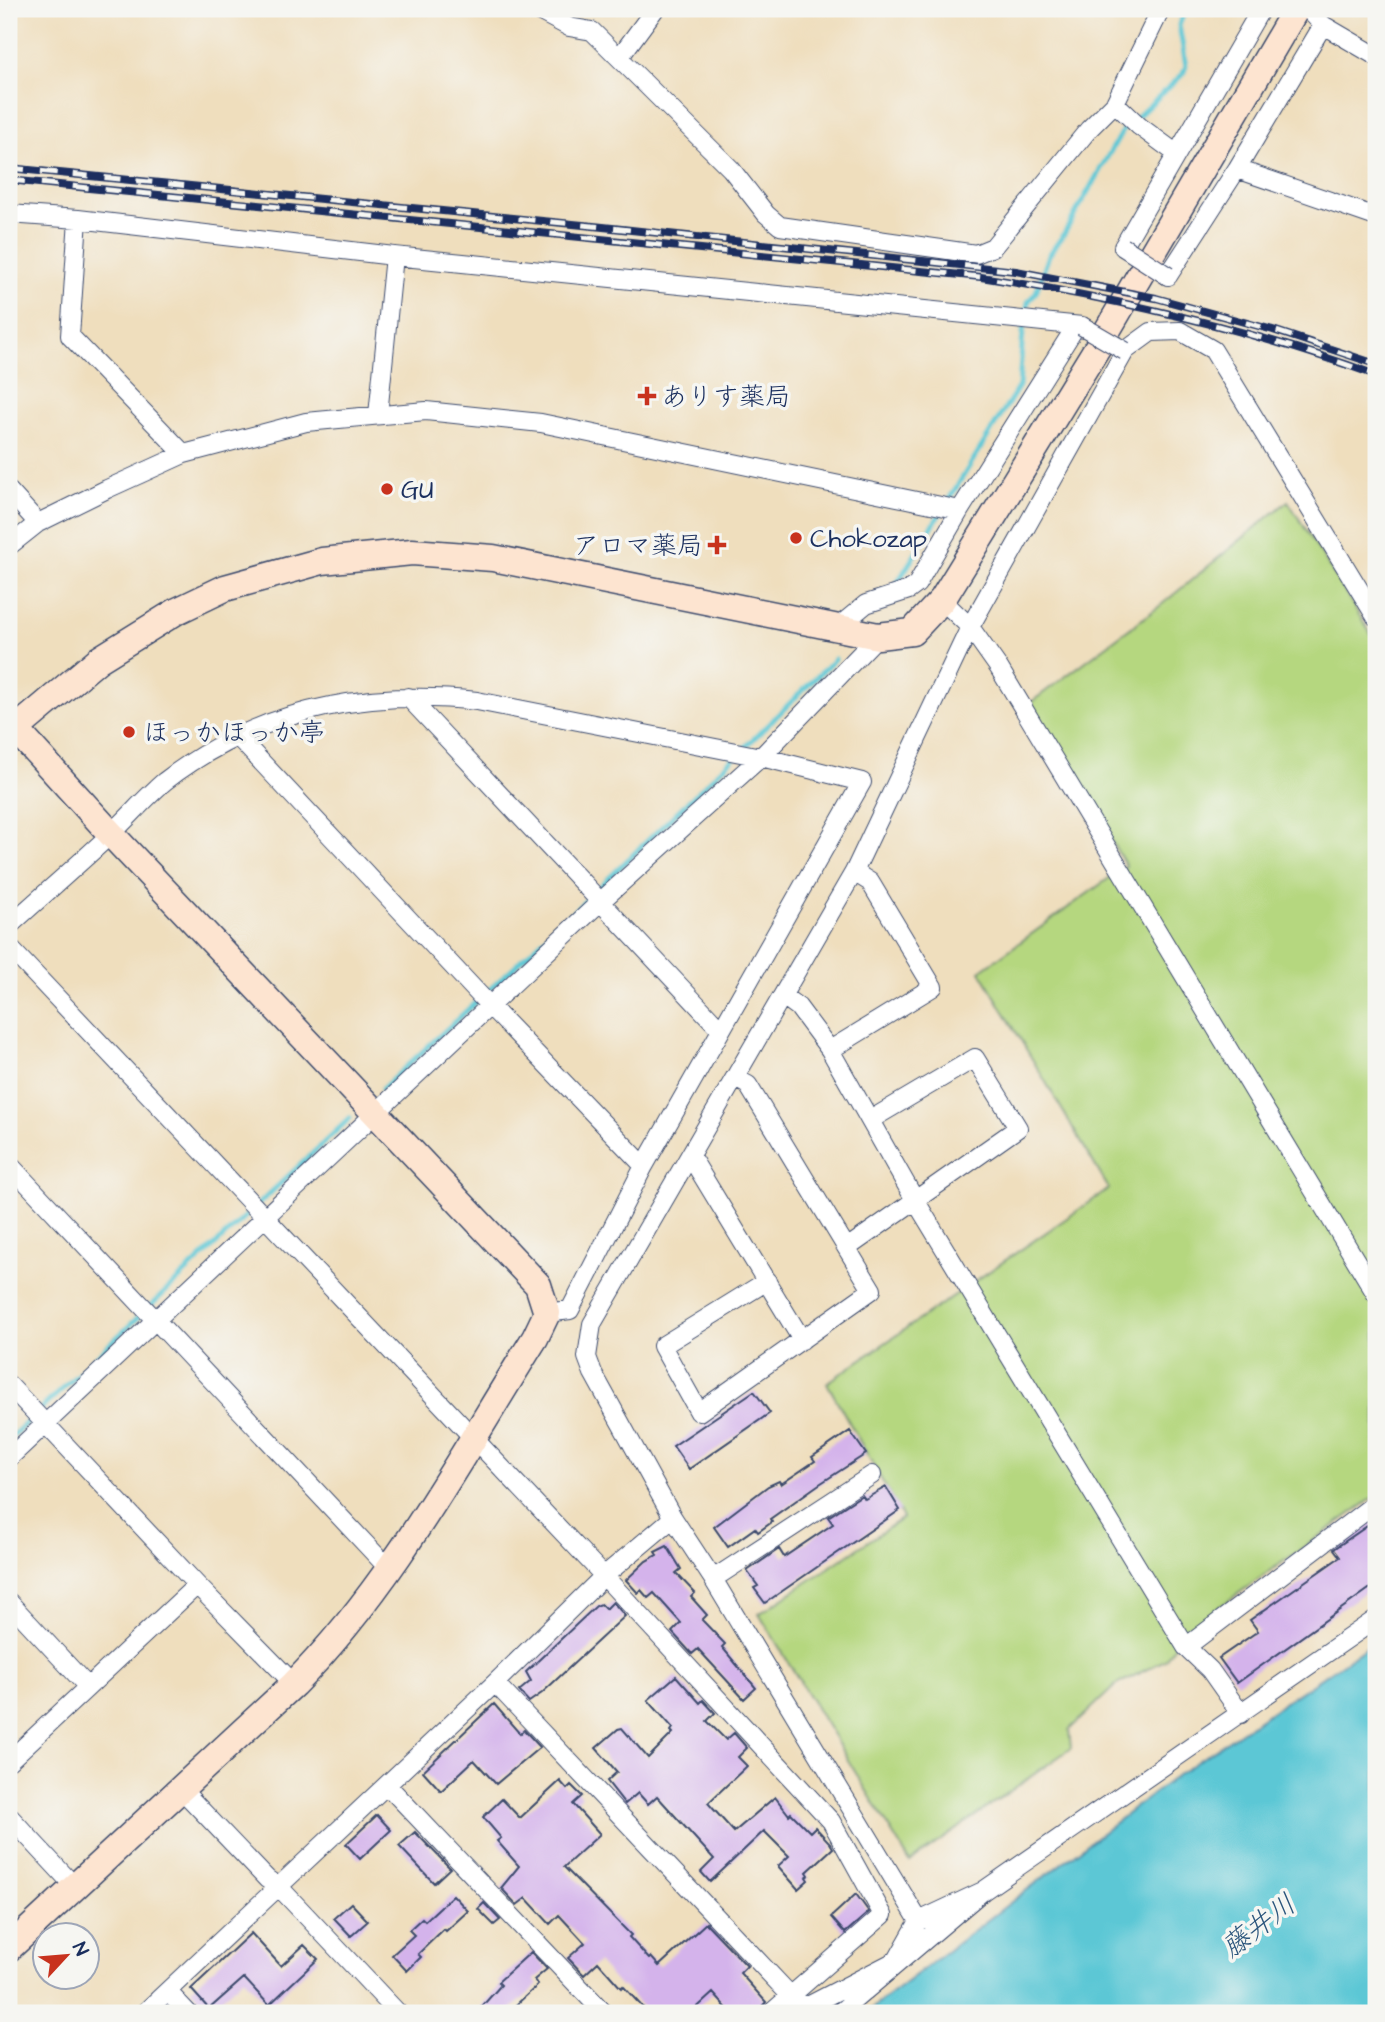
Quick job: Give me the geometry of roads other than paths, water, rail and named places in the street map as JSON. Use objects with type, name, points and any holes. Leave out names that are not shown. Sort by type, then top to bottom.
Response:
[{"type":"street","points":[[535,9],[569,27],[592,31],[731,169],[766,214],[780,226],[975,254],[993,247],[1089,129],[1127,114]]},
{"type":"street","points":[[619,58],[656,9]]},
{"type":"street","points":[[1127,114],[1161,9]]},
{"type":"street","points":[[1261,9],[1123,247],[1168,276],[1237,169],[1323,25]]},
{"type":"street","points":[[592,1324],[558,1312],[538,1284],[11,729],[98,660],[177,611],[225,588],[322,561],[412,552],[492,558],[878,636],[912,632],[942,600],[1097,348],[1296,9]]},
{"type":"street","points":[[1308,9],[1323,25],[1376,56]]},
{"type":"street","points":[[1127,114],[1177,154]]},
{"type":"street","points":[[1237,169],[1376,217]]},
{"type":"street","points":[[9,214],[78,219],[394,256],[1079,326],[1125,351]]},
{"type":"street","points":[[78,219],[70,336],[184,454]]},
{"type":"street","points":[[378,415],[394,256]]},
{"type":"street","points":[[837,628],[866,604],[909,590],[917,584],[955,509],[1079,326]]},
{"type":"street","points":[[919,1922],[713,1579],[673,1518],[593,1373],[587,1357],[592,1324],[854,872],[970,628],[1125,351],[1151,332],[1180,331],[1213,350],[1376,617]]},
{"type":"street","points":[[9,546],[38,523],[184,454],[306,422],[426,411],[541,423],[955,509]]},
{"type":"street","points":[[9,491],[38,523]]},
{"type":"street","points":[[942,600],[970,628],[999,668],[1376,1294]]},
{"type":"street","points":[[9,1458],[39,1417],[258,1211],[376,1112],[484,999],[594,897],[754,756],[878,636]]},
{"type":"street","points":[[408,697],[721,1030]]},
{"type":"street","points":[[9,926],[165,782],[223,744],[274,721],[321,706],[408,697],[477,701],[754,756],[862,782],[558,1312],[535,1338],[390,1570],[334,1642],[294,1684],[9,1948]]},
{"type":"street","points":[[239,738],[644,1166]]},
{"type":"street","points":[[830,1050],[933,987],[870,882],[854,872]]},
{"type":"street","points":[[9,947],[604,1576],[831,1821],[883,1915],[799,2006]]},
{"type":"street","points":[[783,996],[798,1007],[830,1050],[915,1200],[1186,1647],[1210,1670],[1241,1714]]},
{"type":"street","points":[[847,1248],[1018,1128],[975,1058],[870,1121]]},
{"type":"street","points":[[735,1079],[747,1085],[872,1290],[699,1412],[662,1346],[767,1281]]},
{"type":"street","points":[[691,1157],[802,1340]]},
{"type":"street","points":[[9,1164],[390,1570]]},
{"type":"street","points":[[9,1385],[294,1684]]},
{"type":"street","points":[[713,1579],[872,1475]]},
{"type":"street","points":[[1186,1647],[1376,1503]]},
{"type":"street","points":[[144,2013],[280,1888],[604,1576],[673,1518]]},
{"type":"street","points":[[9,1761],[197,1585]]},
{"type":"street","points":[[9,1602],[88,1687]]},
{"type":"street","points":[[839,2013],[983,1891],[1376,1619]]},
{"type":"street","points":[[495,1683],[799,2006]]},
{"type":"street","points":[[387,1785],[604,2013]]},
{"type":"street","points":[[181,1789],[267,1879],[280,1888],[398,2013]]},
{"type":"street","points":[[9,1816],[75,1887]]},
{"type":"street","points":[[771,2013],[799,2006],[899,1961],[919,1922],[983,1891]]},
{"type":"street","points":[[167,1992],[188,2013]]},
{"type":"water","name":"藤井川","points":[[1376,1641],[1376,2013],[866,2013],[1180,1773]]},
{"type":"waterway","points":[[896,585],[1019,386],[1028,302],[1036,292],[1049,255],[1064,234],[1122,131],[1183,74],[1186,66],[1179,25],[1186,9]]},
{"type":"waterway","points":[[742,750],[835,659]]},
{"type":"waterway","points":[[382,1089],[583,903],[735,756]]},
{"type":"waterway","points":[[9,1439],[350,1118]]},
{"type":"railway","points":[[9,168],[1016,271],[1156,298],[1273,330],[1376,364]]},
{"type":"railway","points":[[9,180],[981,277],[1131,305],[1231,329],[1376,375]]},
{"type":"place","name":"ありす薬局","points":[[647,396]]},
{"type":"place","name":"GU","points":[[387,489]]},
{"type":"place","name":"Chokozap","points":[[796,538]]},
{"type":"place","name":"アロマ薬局","points":[[717,545]]},
{"type":"place","name":"ほっかほっか亭","points":[[129,732]]}]
